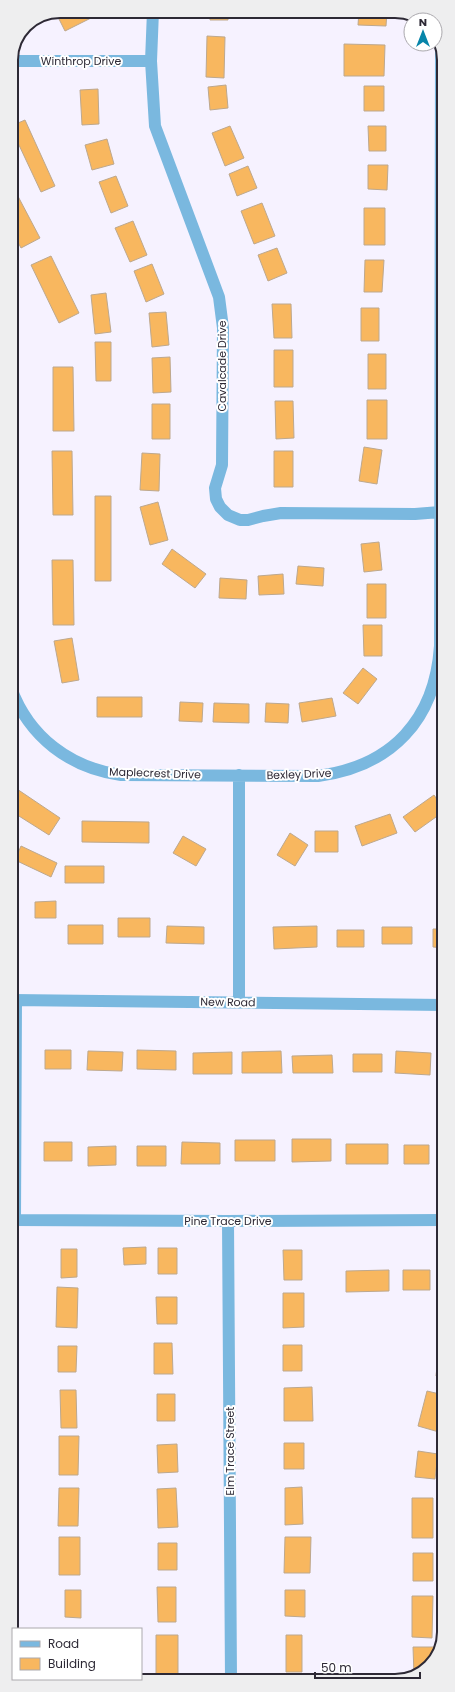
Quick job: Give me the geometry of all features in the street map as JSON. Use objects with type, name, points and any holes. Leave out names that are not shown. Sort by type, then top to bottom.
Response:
[{"type":"street","name":"Cavalcade Drive","points":[[153,18],[151,61],[154,117],[158,137],[222,308],[222,465],[215,488],[216,499],[220,507],[232,517],[248,520],[281,513],[414,514],[437,512]]},
{"type":"street","name":"Winthrop Drive","points":[[18,61],[151,61]]},
{"type":"street","name":"Bexley Drive","points":[[240,775],[318,776],[349,770],[369,762],[386,752],[403,737],[414,724],[431,695],[437,671]]},
{"type":"street","name":"Maplecrest Drive","points":[[18,703],[31,726],[43,739],[56,750],[83,765],[97,770],[121,775],[240,775]]},
{"type":"street","points":[[239,1002],[240,775]]},
{"type":"street","name":"New Road","points":[[18,1000],[437,1005]]},
{"type":"street","name":"Pine Trace Drive","points":[[18,1220],[437,1220]]},
{"type":"street","name":"Elm Trace Street","points":[[228,1221],[231,1674]]},
{"type":"building","points":[[59,18],[91,18],[65,31]]},
{"type":"building","points":[[210,18],[228,18],[228,20],[210,20]]},
{"type":"building","points":[[358,18],[387,18],[386,26],[358,25]]},
{"type":"building","points":[[207,36],[225,37],[224,78],[206,77]]},
{"type":"building","points":[[344,44],[385,45],[384,76],[344,76]]},
{"type":"building","points":[[226,85],[228,108],[210,110],[208,87]]},
{"type":"building","points":[[364,86],[384,86],[384,111],[364,111]]},
{"type":"building","points":[[98,89],[99,124],[82,125],[80,90]]},
{"type":"building","points":[[25,120],[55,186],[41,192],[18,143],[18,123]]},
{"type":"building","points":[[230,126],[244,158],[225,166],[212,133]]},
{"type":"building","points":[[368,126],[386,126],[386,151],[369,151]]},
{"type":"building","points":[[107,139],[114,164],[92,170],[85,145]]},
{"type":"building","points":[[368,165],[388,165],[387,190],[368,189]]},
{"type":"building","points":[[248,166],[257,188],[237,196],[229,174]]},
{"type":"building","points":[[116,176],[128,206],[111,213],[99,182]]},
{"type":"building","points":[[18,196],[40,238],[21,248],[18,242]]},
{"type":"building","points":[[262,203],[275,236],[254,244],[241,211]]},
{"type":"building","points":[[364,208],[385,208],[385,245],[364,245]]},
{"type":"building","points":[[133,221],[147,255],[130,262],[115,228]]},
{"type":"building","points":[[277,248],[287,273],[268,281],[258,255]]},
{"type":"building","points":[[51,256],[79,313],[59,323],[31,265]]},
{"type":"building","points":[[365,260],[384,260],[382,292],[364,292]]},
{"type":"building","points":[[152,264],[164,294],[146,302],[134,271]]},
{"type":"building","points":[[106,293],[111,332],[95,334],[91,295]]},
{"type":"building","points":[[272,304],[291,304],[292,338],[274,338]]},
{"type":"building","points":[[361,308],[379,308],[379,341],[361,341]]},
{"type":"building","points":[[166,312],[169,345],[152,347],[149,313]]},
{"type":"building","points":[[95,342],[111,342],[111,381],[96,381]]},
{"type":"building","points":[[274,350],[293,350],[293,387],[274,387]]},
{"type":"building","points":[[368,354],[386,354],[386,389],[368,389]]},
{"type":"building","points":[[170,357],[171,392],[153,393],[152,358]]},
{"type":"building","points":[[53,367],[73,367],[74,431],[53,431]]},
{"type":"building","points":[[367,400],[387,400],[387,439],[367,439]]},
{"type":"building","points":[[275,401],[293,401],[294,438],[276,439]]},
{"type":"building","points":[[152,404],[170,404],[170,439],[152,439]]},
{"type":"building","points":[[364,447],[382,450],[377,484],[359,481]]},
{"type":"building","points":[[52,451],[72,451],[73,515],[53,515]]},
{"type":"building","points":[[274,451],[293,451],[293,487],[274,487]]},
{"type":"building","points":[[142,453],[160,454],[159,491],[140,490]]},
{"type":"building","points":[[95,496],[111,496],[111,581],[95,581]]},
{"type":"building","points":[[158,502],[168,540],[150,545],[140,507]]},
{"type":"building","points":[[379,542],[382,570],[364,572],[361,544]]},
{"type":"building","points":[[172,549],[206,574],[195,588],[162,564]]},
{"type":"building","points":[[52,560],[73,560],[74,625],[53,625]]},
{"type":"building","points":[[298,566],[324,568],[323,586],[296,584]]},
{"type":"building","points":[[283,574],[284,594],[259,595],[258,576]]},
{"type":"building","points":[[220,578],[247,580],[246,599],[219,598]]},
{"type":"building","points":[[367,584],[386,584],[386,618],[367,618]]},
{"type":"building","points":[[363,625],[382,625],[382,656],[364,656]]},
{"type":"building","points":[[72,638],[79,680],[62,683],[54,641]]},
{"type":"building","points":[[363,668],[377,679],[358,704],[343,693]]},
{"type":"building","points":[[97,697],[142,697],[142,717],[97,717]]},
{"type":"building","points":[[332,698],[336,716],[302,722],[299,703]]},
{"type":"building","points":[[180,702],[203,703],[202,722],[179,721]]},
{"type":"building","points":[[214,703],[249,704],[249,723],[213,722]]},
{"type":"building","points":[[266,703],[289,704],[288,723],[265,722]]},
{"type":"building","points":[[18,790],[60,818],[49,835],[18,815]]},
{"type":"building","points":[[434,795],[437,799],[437,816],[415,832],[403,817]]},
{"type":"building","points":[[390,814],[397,833],[362,846],[355,826]]},
{"type":"building","points":[[82,821],[149,822],[149,843],[82,842]]},
{"type":"building","points":[[315,831],[338,831],[338,852],[315,852]]},
{"type":"building","points":[[290,833],[308,845],[295,866],[277,855]]},
{"type":"building","points":[[183,836],[206,849],[196,866],[173,853]]},
{"type":"building","points":[[21,846],[57,863],[51,877],[18,861],[18,853]]},
{"type":"building","points":[[65,866],[104,866],[104,883],[65,883]]},
{"type":"building","points":[[56,901],[56,918],[35,918],[35,902]]},
{"type":"building","points":[[118,918],[150,918],[150,937],[118,937]]},
{"type":"building","points":[[68,925],[103,925],[103,944],[68,944]]},
{"type":"building","points":[[167,926],[204,927],[204,944],[166,943]]},
{"type":"building","points":[[317,926],[317,947],[274,949],[273,927]]},
{"type":"building","points":[[382,927],[412,927],[412,944],[382,944]]},
{"type":"building","points":[[433,929],[437,929],[437,947],[433,947]]},
{"type":"building","points":[[337,930],[364,930],[364,947],[337,947]]},
{"type":"building","points":[[45,1050],[71,1050],[71,1069],[45,1069]]},
{"type":"building","points":[[137,1050],[176,1051],[176,1070],[137,1069]]},
{"type":"building","points":[[88,1051],[123,1052],[122,1071],[87,1070]]},
{"type":"building","points":[[281,1051],[282,1073],[242,1073],[242,1052]]},
{"type":"building","points":[[396,1051],[431,1053],[430,1075],[395,1073]]},
{"type":"building","points":[[232,1052],[232,1074],[193,1074],[193,1053]]},
{"type":"building","points":[[353,1054],[382,1054],[382,1072],[353,1072]]},
{"type":"building","points":[[332,1055],[333,1073],[293,1073],[292,1056]]},
{"type":"building","points":[[292,1139],[331,1139],[331,1161],[292,1162]]},
{"type":"building","points":[[235,1140],[275,1140],[275,1161],[235,1161]]},
{"type":"building","points":[[44,1142],[72,1142],[72,1161],[44,1161]]},
{"type":"building","points":[[182,1142],[220,1143],[220,1164],[181,1164]]},
{"type":"building","points":[[346,1144],[388,1144],[388,1164],[346,1164]]},
{"type":"building","points":[[404,1145],[429,1145],[429,1164],[404,1164]]},
{"type":"building","points":[[116,1146],[116,1165],[88,1166],[88,1147]]},
{"type":"building","points":[[137,1146],[166,1146],[166,1166],[137,1166]]},
{"type":"building","points":[[146,1247],[146,1264],[124,1265],[123,1248]]},
{"type":"building","points":[[158,1248],[177,1248],[177,1274],[158,1274]]},
{"type":"building","points":[[61,1249],[77,1249],[77,1277],[61,1278]]},
{"type":"building","points":[[283,1250],[302,1250],[302,1280],[284,1280]]},
{"type":"building","points":[[389,1270],[389,1291],[346,1292],[346,1271]]},
{"type":"building","points":[[403,1270],[430,1270],[430,1290],[403,1290]]},
{"type":"building","points":[[57,1287],[78,1288],[77,1328],[56,1327]]},
{"type":"building","points":[[283,1293],[304,1293],[304,1327],[283,1328]]},
{"type":"building","points":[[156,1297],[177,1297],[177,1324],[157,1324]]},
{"type":"building","points":[[154,1343],[172,1343],[173,1374],[154,1374]]},
{"type":"building","points":[[283,1345],[302,1345],[302,1371],[283,1371]]},
{"type":"building","points":[[58,1346],[77,1346],[76,1372],[58,1372]]},
{"type":"building","points":[[312,1387],[313,1421],[284,1421],[284,1388]]},
{"type":"building","points":[[60,1390],[76,1390],[77,1428],[61,1428]]},
{"type":"building","points":[[427,1391],[437,1393],[437,1431],[418,1426]]},
{"type":"building","points":[[157,1394],[175,1394],[175,1421],[157,1421]]},
{"type":"building","points":[[59,1436],[79,1436],[78,1475],[59,1475]]},
{"type":"building","points":[[284,1443],[304,1443],[304,1469],[284,1469]]},
{"type":"building","points":[[177,1444],[178,1472],[158,1473],[157,1445]]},
{"type":"building","points":[[418,1451],[437,1454],[435,1479],[415,1477]]},
{"type":"building","points":[[302,1487],[303,1524],[285,1525],[285,1488]]},
{"type":"building","points":[[59,1488],[79,1488],[78,1526],[58,1526]]},
{"type":"building","points":[[176,1488],[178,1527],[158,1528],[157,1489]]},
{"type":"building","points":[[412,1498],[433,1498],[433,1538],[412,1538]]},
{"type":"building","points":[[59,1537],[80,1537],[80,1575],[59,1575]]},
{"type":"building","points":[[285,1537],[311,1537],[310,1573],[284,1573]]},
{"type":"building","points":[[158,1543],[177,1543],[177,1570],[158,1570]]},
{"type":"building","points":[[413,1553],[433,1553],[433,1581],[413,1581]]},
{"type":"building","points":[[157,1587],[176,1587],[176,1622],[158,1622]]},
{"type":"building","points":[[65,1590],[81,1590],[81,1618],[65,1617]]},
{"type":"building","points":[[285,1590],[305,1590],[305,1617],[285,1616]]},
{"type":"building","points":[[412,1596],[433,1596],[432,1638],[412,1637]]},
{"type":"building","points":[[156,1635],[178,1635],[178,1674],[156,1674]]},
{"type":"building","points":[[286,1635],[302,1635],[302,1672],[286,1672]]},
{"type":"building","points":[[413,1647],[434,1647],[427,1660],[414,1669]]}]
